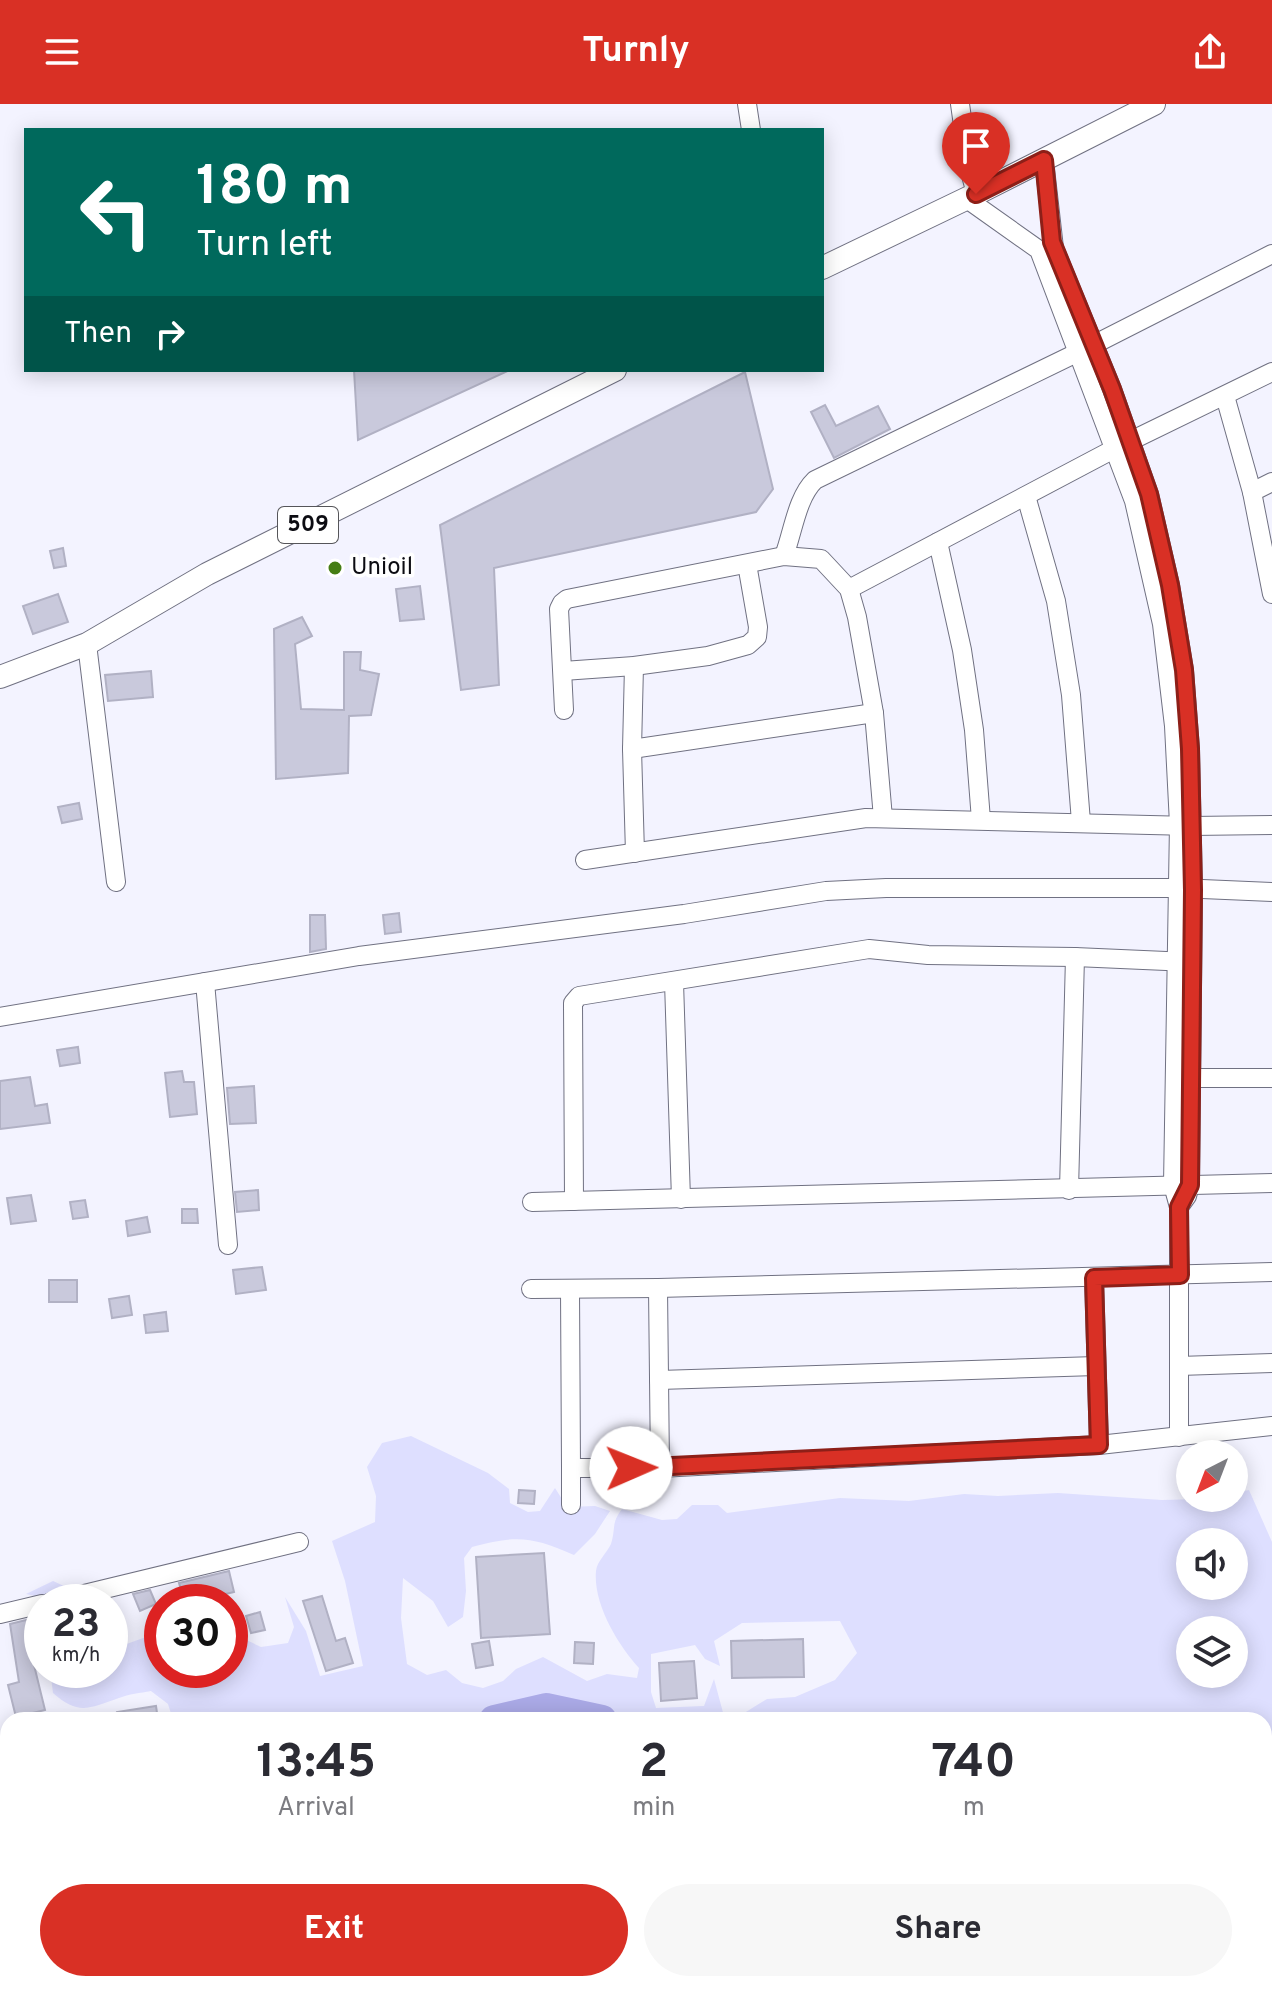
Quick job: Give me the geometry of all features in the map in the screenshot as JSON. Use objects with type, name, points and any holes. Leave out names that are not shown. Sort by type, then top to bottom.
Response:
[{"type":"main road","points":[[824,267],[972,197],[1154,104]]},
{"type":"main road","name":"509","points":[[0,677],[87,644],[207,574],[611,372]]},
{"type":"street","points":[[747,104],[751,128]]},
{"type":"street","points":[[960,104],[972,197],[1046,246]]},
{"type":"street","points":[[1044,160],[1046,246],[1085,349],[1112,389],[1162,624],[1185,825],[1182,1185]]},
{"type":"street","points":[[784,556],[805,490],[815,480],[1272,254]]},
{"type":"street","points":[[849,589],[1272,372]]},
{"type":"street","points":[[1225,396],[1252,492],[1272,594]]},
{"type":"street","points":[[1252,492],[1272,482]]},
{"type":"street","points":[[1026,496],[1058,617],[1071,695],[1081,822]]},
{"type":"street","points":[[938,542],[962,650],[974,730],[981,820]]},
{"type":"street","points":[[564,710],[559,609],[567,599],[784,556],[821,559],[849,589],[857,617],[874,713],[883,818]]},
{"type":"street","points":[[563,671],[708,656],[748,645],[757,637],[758,627],[747,564]]},
{"type":"street","points":[[87,644],[116,882]]},
{"type":"street","points":[[634,666],[632,749],[635,853]]},
{"type":"street","points":[[632,749],[874,713]]},
{"type":"street","points":[[585,860],[866,818],[1272,825]]},
{"type":"street","points":[[0,1017],[359,956],[596,926],[826,891],[886,888],[1272,892]]},
{"type":"street","points":[[574,1201],[575,999],[861,950],[887,949],[928,955],[1185,962]]},
{"type":"street","points":[[1069,1190],[1075,957]]},
{"type":"street","points":[[1179,1437],[1179,1207],[1192,1078],[1185,962]]},
{"type":"street","points":[[205,982],[228,1245]]},
{"type":"street","points":[[674,982],[681,1199]]},
{"type":"street","points":[[1192,1078],[1272,1078]]},
{"type":"street","points":[[532,1202],[1272,1183]]},
{"type":"street","points":[[531,1289],[1272,1272]]},
{"type":"street","points":[[1094,1278],[1099,1445]]},
{"type":"street","points":[[658,1288],[660,1468]]},
{"type":"street","points":[[570,1289],[571,1505]]},
{"type":"street","points":[[1179,1366],[1272,1363]]},
{"type":"street","points":[[659,1380],[1096,1366]]},
{"type":"street","points":[[571,1468],[660,1468],[1099,1445],[1272,1426]]},
{"type":"street","points":[[125,1584],[299,1542]]},
{"type":"street","points":[[0,1614],[24,1608]]},
{"type":"shaded area","points":[[411,1436],[488,1473],[509,1489],[510,1503],[528,1512],[540,1511],[555,1488],[567,1507],[595,1506],[610,1511],[595,1534],[574,1555],[524,1539],[472,1547],[464,1558],[466,1591],[463,1617],[448,1627],[433,1601],[403,1578],[401,1618],[407,1664],[427,1675],[446,1670],[462,1683],[483,1688],[503,1681],[516,1669],[543,1657],[587,1681],[607,1674],[637,1678],[639,1668],[608,1623],[596,1584],[597,1567],[611,1544],[615,1522],[622,1509],[662,1520],[677,1519],[692,1505],[718,1505],[727,1513],[840,1498],[909,1501],[964,1494],[1058,1493],[1176,1500],[1176,1512],[1248,1512],[1249,1490],[1272,1542],[1272,1712],[746,1712],[767,1699],[795,1697],[835,1680],[857,1653],[840,1621],[742,1623],[714,1641],[720,1666],[705,1659],[695,1645],[651,1654],[651,1692],[656,1708],[704,1706],[714,1679],[723,1712],[616,1712],[546,1697],[484,1712],[170,1712],[168,1704],[151,1691],[84,1708],[70,1705],[53,1693],[52,1688],[128,1688],[128,1643],[144,1638],[144,1688],[248,1688],[248,1641],[261,1647],[288,1643],[294,1627],[285,1597],[306,1631],[320,1676],[363,1666],[345,1581],[332,1541],[375,1522],[376,1496],[367,1467],[382,1443]]},
{"type":"building","points":[[354,372],[506,372],[358,440]]},
{"type":"building","points":[[745,372],[773,489],[756,512],[494,568],[499,685],[461,690],[440,525]]},
{"type":"building","points":[[825,405],[836,426],[878,406],[890,429],[834,458],[811,412]]},
{"type":"building","points":[[63,548],[66,566],[54,568],[50,551]]},
{"type":"building","points":[[420,586],[424,619],[400,621],[396,589]]},
{"type":"building","points":[[58,594],[68,622],[33,634],[23,606]]},
{"type":"building","points":[[302,617],[312,636],[295,644],[301,709],[344,710],[344,652],[361,652],[360,670],[379,674],[371,715],[349,716],[348,773],[276,779],[274,629]]},
{"type":"building","points":[[151,671],[153,697],[108,701],[105,675]]},
{"type":"building","points":[[79,803],[82,819],[62,823],[58,807]]},
{"type":"building","points":[[399,913],[401,932],[385,934],[383,915]]},
{"type":"building","points":[[310,915],[325,915],[326,949],[310,952]]},
{"type":"building","points":[[78,1047],[80,1063],[60,1066],[57,1050]]},
{"type":"building","points":[[182,1071],[184,1082],[194,1082],[197,1114],[170,1117],[165,1073]]},
{"type":"building","points":[[30,1077],[35,1106],[47,1104],[50,1123],[0,1129],[0,1081]]},
{"type":"building","points":[[254,1086],[256,1123],[230,1124],[227,1088]]},
{"type":"building","points":[[258,1190],[259,1210],[237,1212],[235,1192]]},
{"type":"building","points":[[31,1195],[36,1221],[11,1224],[7,1198]]},
{"type":"building","points":[[85,1200],[88,1217],[73,1219],[70,1202]]},
{"type":"building","points":[[182,1209],[197,1209],[198,1223],[182,1223]]},
{"type":"building","points":[[147,1217],[150,1232],[128,1236],[126,1221]]},
{"type":"building","points":[[262,1267],[266,1290],[236,1294],[233,1270]]},
{"type":"building","points":[[49,1280],[77,1280],[77,1302],[49,1302]]},
{"type":"building","points":[[129,1296],[132,1315],[112,1318],[109,1299]]},
{"type":"building","points":[[166,1312],[168,1331],[146,1333],[144,1315]]},
{"type":"building","points":[[519,1490],[535,1491],[534,1504],[518,1503]]},
{"type":"building","points":[[544,1553],[550,1634],[481,1638],[476,1557]]},
{"type":"building","points":[[229,1571],[232,1584],[179,1584]]},
{"type":"building","points":[[144,1591],[144,1609],[140,1611],[133,1594]]},
{"type":"building","points":[[322,1596],[336,1641],[345,1638],[353,1663],[326,1671],[303,1601]]},
{"type":"building","points":[[260,1612],[265,1630],[251,1633],[248,1615]]},
{"type":"building","points":[[24,1620],[24,1688],[40,1688],[45,1710],[15,1712],[8,1685],[19,1682],[10,1624]]},
{"type":"building","points":[[803,1639],[804,1677],[732,1678],[731,1641]]},
{"type":"building","points":[[489,1641],[493,1665],[476,1668],[472,1644]]},
{"type":"building","points":[[575,1642],[594,1643],[593,1664],[574,1663]]},
{"type":"building","points":[[694,1661],[697,1698],[661,1701],[659,1663]]},
{"type":"building","points":[[156,1706],[157,1712],[117,1712]]},
{"type":"waterway","points":[[529,1712],[546,1708],[565,1712]]},
{"type":"place","name":"Unioil","points":[[335,568]]},
{"type":"route","points":[[631,1468],[1099,1445],[1094,1278],[1180,1275],[1179,1207],[1190,1185],[1193,890],[1190,749],[1184,670],[1170,585],[1149,494],[1112,389],[1054,248],[1044,160],[976,194]]}]
